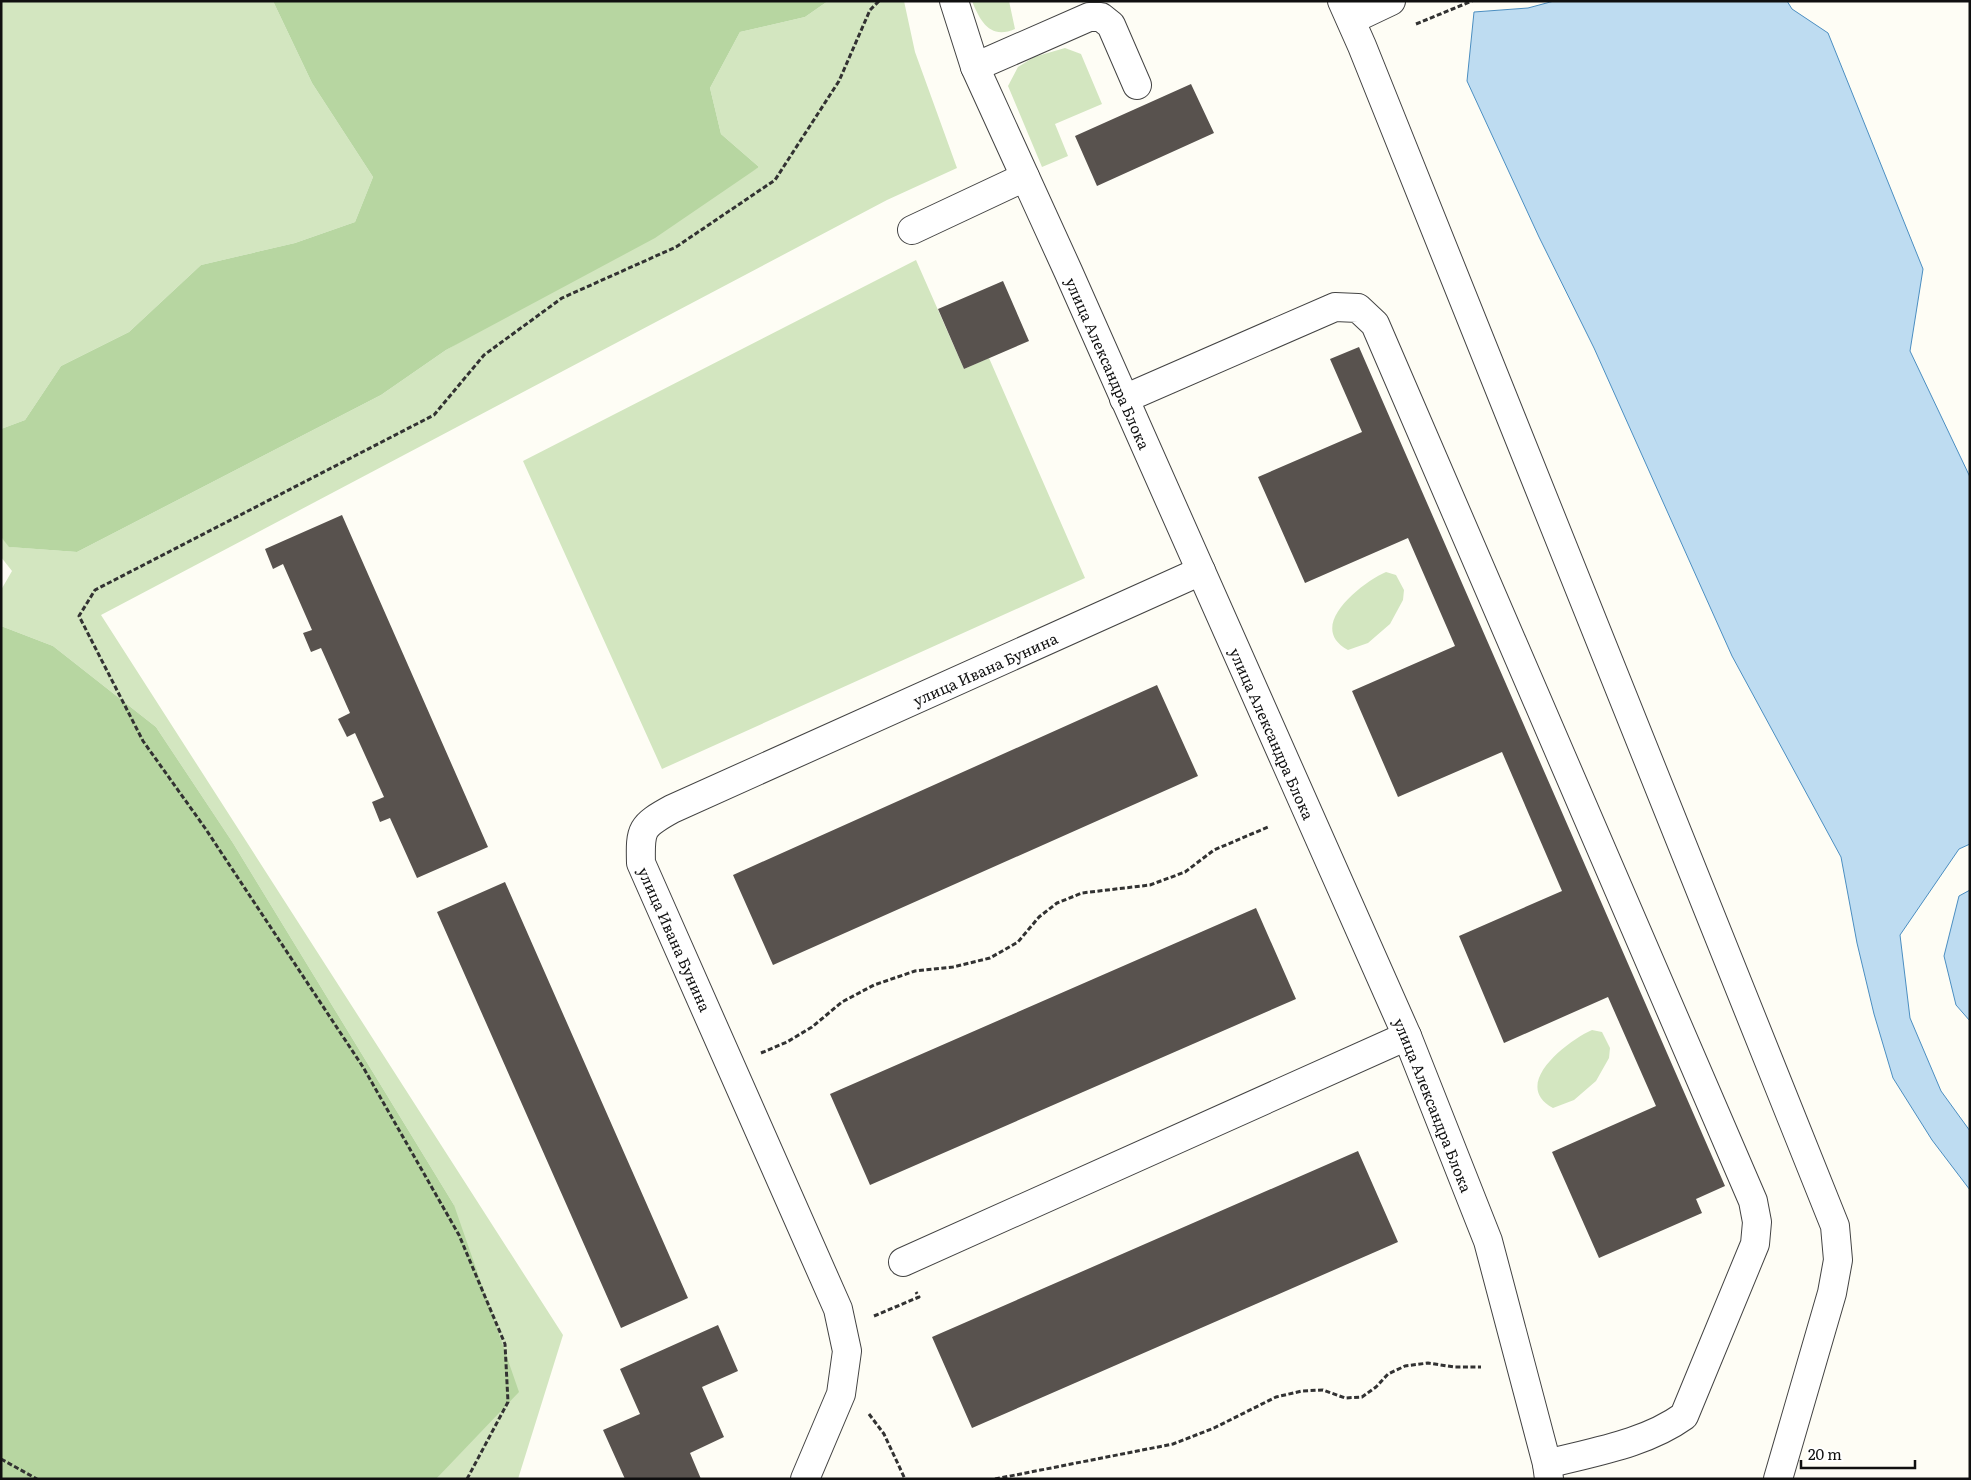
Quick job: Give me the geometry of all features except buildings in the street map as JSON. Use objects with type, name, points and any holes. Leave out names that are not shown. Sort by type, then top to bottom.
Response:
[{"type":"street","name":"улица Александра Блока","points":[[954,1],[975,67],[1201,570],[1407,1036],[1488,1241],[1548,1471]]},
{"type":"street","points":[[1391,1],[1346,11],[1835,1226],[1838,1260],[1832,1293],[1778,1479]]},
{"type":"street","points":[[975,67],[1089,17],[1101,17],[1111,25],[1138,84]]},
{"type":"street","points":[[912,230],[1025,177]]},
{"type":"street","points":[[1124,399],[1335,307],[1358,308],[1375,324],[1753,1201],[1757,1222],[1755,1244],[1684,1416],[1666,1429],[1548,1471]]},
{"type":"street","name":"улица Ивана Бунина","points":[[805,1479],[840,1398],[847,1351],[838,1309],[641,863],[640,837],[651,820],[672,809],[1201,570]]},
{"type":"street","points":[[903,1262],[1407,1036]]},
{"type":"path","points":[[467,1479],[508,1402],[505,1344],[459,1235],[363,1067],[205,828],[142,742],[79,616],[95,590],[434,415],[484,355],[562,298],[676,247],[775,180],[839,81],[870,10],[880,1]]},
{"type":"path","points":[[760,1053],[787,1042],[812,1027],[842,1002],[874,985],[914,971],[953,967],[990,958],[1018,942],[1039,917],[1057,903],[1082,894],[1150,885],[1185,872],[1214,850],[1268,827]]},
{"type":"path","points":[[995,1479],[1173,1444],[1214,1428],[1276,1397],[1302,1391],[1323,1390],[1345,1398],[1362,1396],[1376,1387],[1388,1374],[1405,1366],[1428,1362],[1454,1367],[1481,1367]]},
{"type":"path","points":[[840,1398],[866,1411],[884,1434],[905,1479]]},
{"type":"path","points":[[1,1459],[36,1479]]},
{"type":"green space","points":[[1,1],[273,1],[312,83],[373,177],[355,222],[295,243],[201,265],[129,332],[61,366],[25,420],[1,429]]},
{"type":"green space","points":[[273,1],[828,1],[805,17],[740,32],[710,88],[721,134],[759,167],[655,238],[446,350],[381,395],[77,552],[9,547],[1,537],[1,429],[25,420],[61,366],[129,332],[201,265],[295,243],[355,222],[373,177],[312,83]]},
{"type":"green space","points":[[828,1],[904,1],[915,52],[957,168],[887,200],[101,615],[563,1335],[518,1479],[436,1479],[445,1468],[454,1205],[233,843],[156,727],[53,646],[1,626],[1,590],[12,571],[1,557],[1,537],[10,547],[77,552],[381,395],[446,350],[759,167],[721,134],[710,88],[740,32],[805,17]]},
{"type":"green space","points":[[972,1],[1009,1],[1015,29],[999,32],[987,27]]},
{"type":"green space","points":[[1065,48],[1081,54],[1102,104],[1055,124],[1068,156],[1042,167],[1008,86],[1018,67],[1034,57]]},
{"type":"green space","points":[[916,260],[964,369],[989,358],[1085,578],[662,769],[523,461]]},
{"type":"green space","points":[[1386,572],[1396,575],[1404,590],[1403,600],[1390,624],[1368,643],[1348,650],[1336,640],[1332,630],[1335,618],[1341,606],[1352,595]]},
{"type":"green space","points":[[1,626],[53,646],[156,727],[233,843],[454,1205],[519,1392],[436,1479],[1,1479]]},
{"type":"green space","points":[[1592,1030],[1602,1032],[1610,1048],[1609,1058],[1596,1081],[1574,1100],[1553,1108],[1541,1098],[1537,1088],[1540,1076],[1547,1064],[1557,1053]]},
{"type":"water","points":[[1554,1],[1787,1],[1792,9],[1828,33],[1923,269],[1910,351],[1970,477],[1970,844],[1959,849],[1900,935],[1910,1018],[1941,1091],[1970,1131],[1970,1190],[1932,1140],[1893,1078],[1874,1014],[1857,943],[1841,857],[1732,656],[1594,348],[1539,237],[1467,81],[1474,12],[1528,8]]},
{"type":"water","points":[[1970,890],[1970,1021],[1956,1005],[1944,956],[1959,896]]}]
